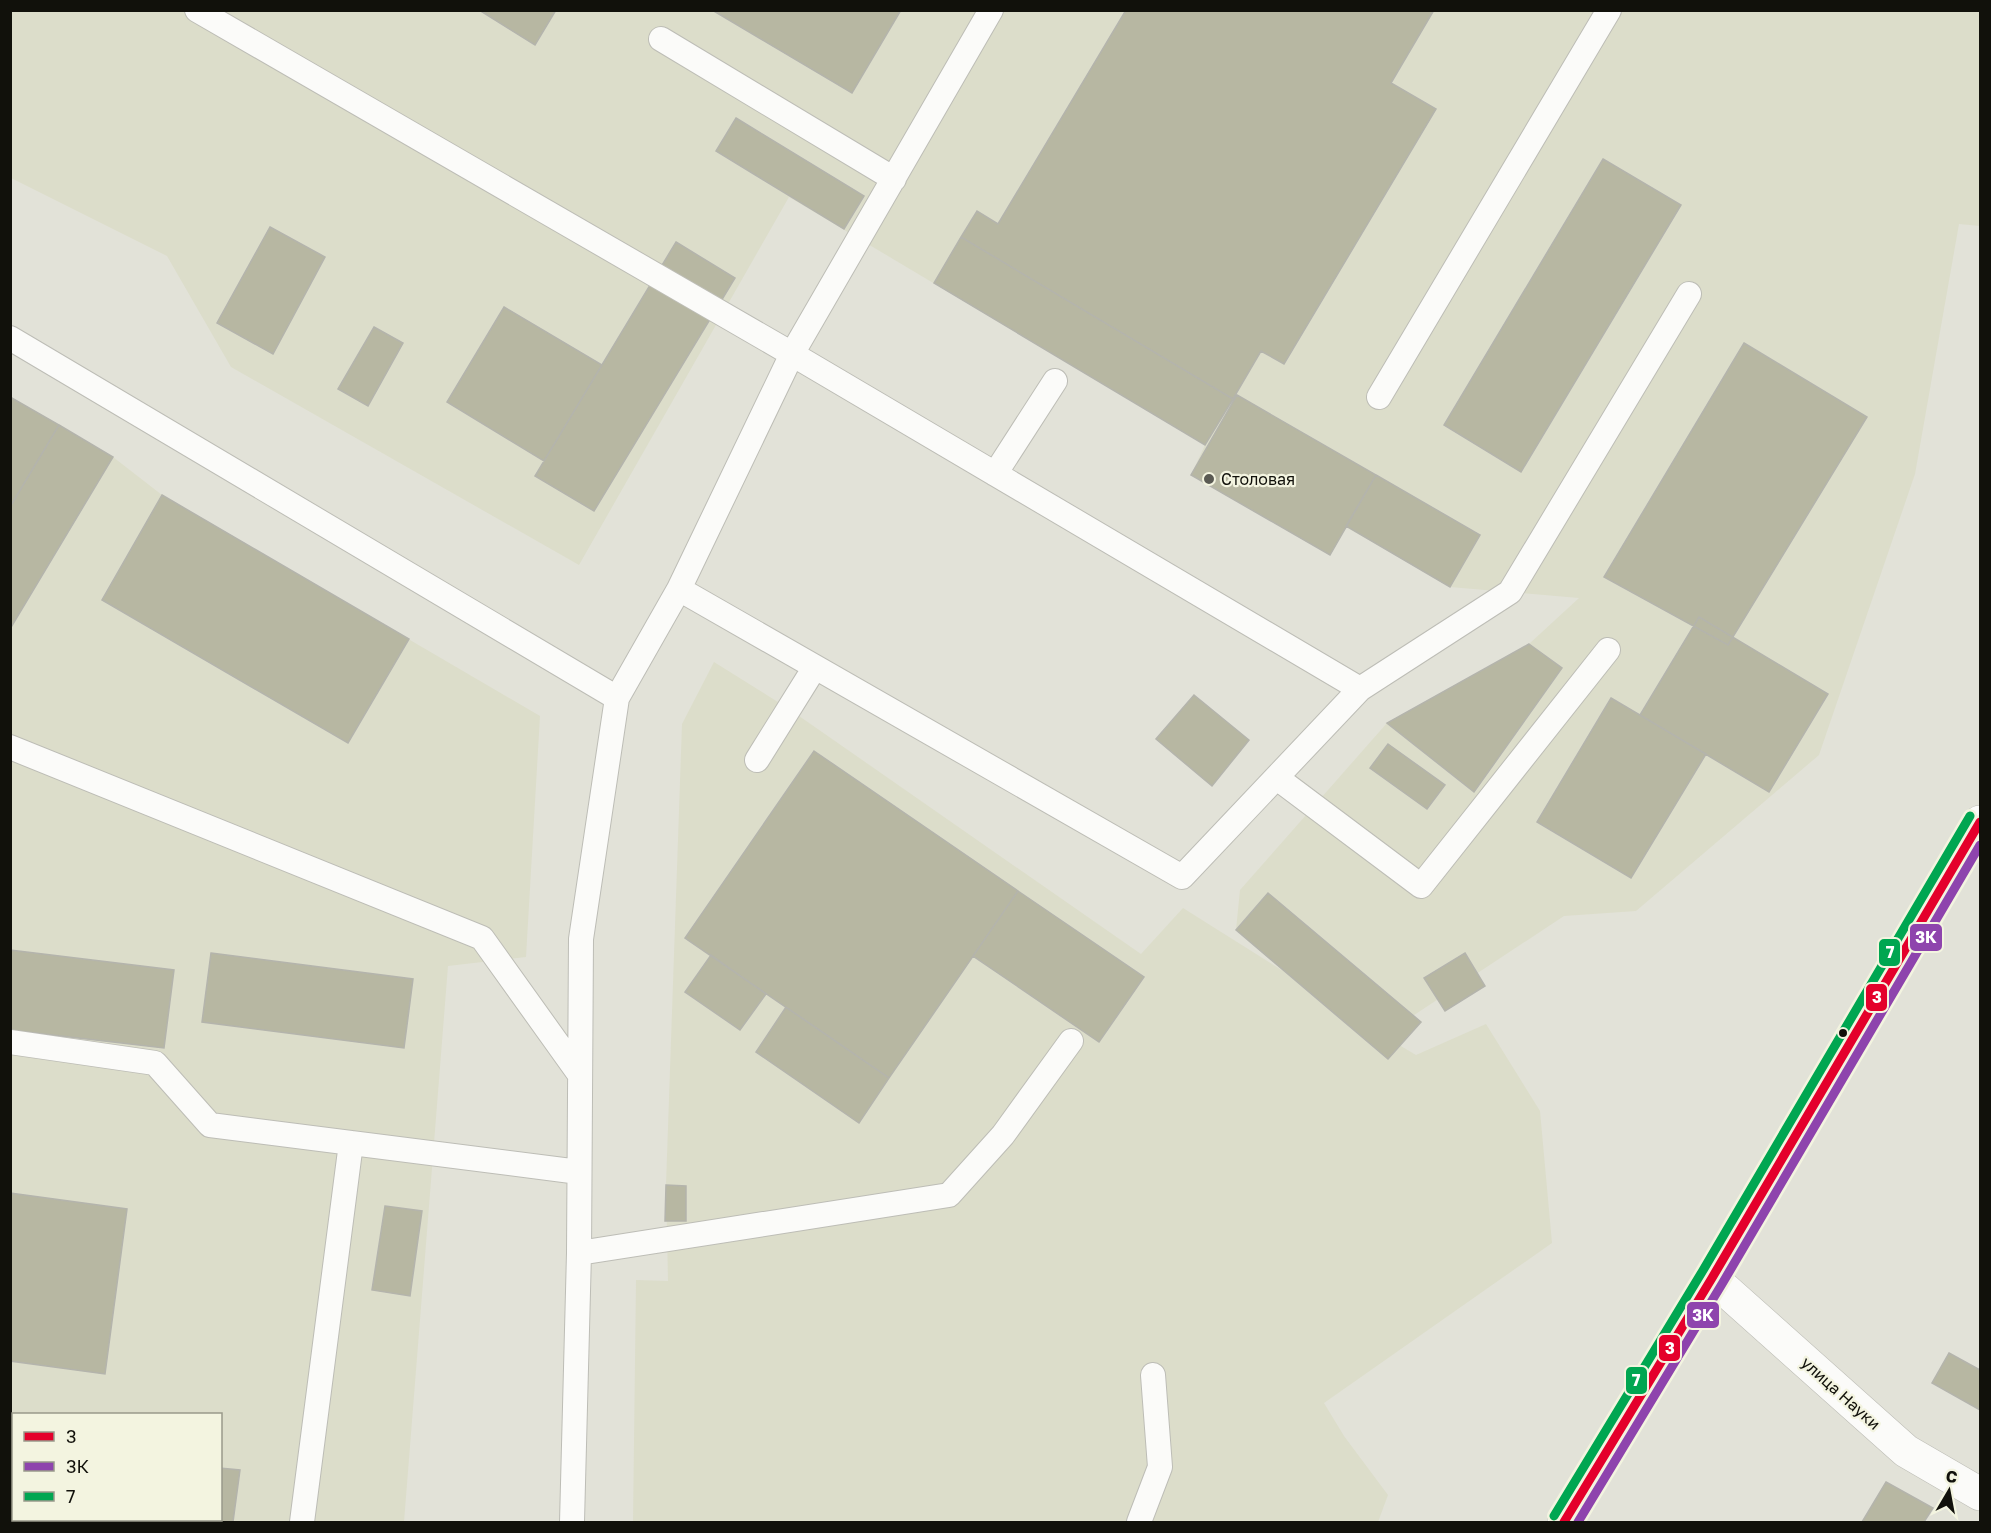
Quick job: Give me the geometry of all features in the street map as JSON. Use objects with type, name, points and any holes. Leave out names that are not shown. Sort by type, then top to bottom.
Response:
[{"type":"main road","points":[[1564,1522],[1978,833]]},
{"type":"main road","name":"улица Науки","points":[[1712,1278],[1906,1451],[1980,1494]]},
{"type":"lane","points":[[197,10],[792,354],[1360,689]]},
{"type":"lane","points":[[572,1522],[579,1252],[581,939],[617,698],[679,589],[792,354],[991,10]]},
{"type":"lane","points":[[1379,398],[1609,10]]},
{"type":"lane","points":[[661,39],[894,179]]},
{"type":"lane","points":[[679,589],[1182,878],[1360,689],[1510,592],[1689,294]]},
{"type":"lane","points":[[10,338],[617,698]]},
{"type":"lane","points":[[995,474],[1055,381]]},
{"type":"lane","points":[[1276,778],[1421,886],[1608,650]]},
{"type":"lane","points":[[757,760],[815,667]]},
{"type":"lane","points":[[10,747],[482,938],[580,1075]]},
{"type":"lane","points":[[579,1252],[949,1195],[1003,1135],[1071,1041]]},
{"type":"lane","points":[[10,1042],[155,1063],[210,1125],[579,1172]]},
{"type":"lane","points":[[302,1522],[351,1143]]},
{"type":"lane","points":[[1139,1522],[1160,1467],[1153,1376]]},
{"type":"shaded area","points":[[10,11],[1980,11],[1980,226],[1959,224],[1915,474],[1819,755],[1636,911],[1564,916],[1399,1025],[1394,1042],[1416,1055],[1486,1024],[1540,1111],[1552,1243],[1324,1403],[1344,1436],[1388,1495],[1378,1522],[633,1522],[636,1280],[668,1281],[666,1185],[682,724],[714,662],[789,709],[1141,954],[1183,908],[1283,971],[1236,930],[1240,890],[1387,723],[1529,644],[1579,598],[1450,587],[1346,527],[1330,555],[1191,475],[1205,445],[789,197],[579,565],[231,367],[167,256],[11,178]]},
{"type":"shaded area","points":[[11,397],[113,457],[162,495],[540,716],[526,957],[448,966],[404,1522],[11,1522]]},
{"type":"building","points":[[479,10],[556,10],[535,45]]},
{"type":"building","points":[[712,10],[901,10],[852,93]]},
{"type":"building","points":[[1126,10],[1434,10],[1391,83],[1436,109],[1284,364],[1261,351],[1233,399],[961,237],[977,211],[998,224]]},
{"type":"building","points":[[736,118],[864,196],[844,229],[716,151]]},
{"type":"building","points":[[1603,159],[1681,205],[1521,472],[1444,425]]},
{"type":"building","points":[[270,227],[325,257],[273,354],[217,323]]},
{"type":"building","points":[[961,237],[1233,399],[1205,445],[934,283]]},
{"type":"building","points":[[676,242],[735,278],[594,511],[535,476]]},
{"type":"building","points":[[504,307],[602,365],[544,461],[447,402]]},
{"type":"building","points":[[374,327],[403,343],[368,406],[338,389]]},
{"type":"building","points":[[1744,343],[1867,417],[1728,645],[1604,577]]},
{"type":"building","points":[[1237,395],[1376,475],[1330,555],[1191,475]]},
{"type":"building","points":[[10,397],[59,425],[10,507]]},
{"type":"building","points":[[59,425],[113,457],[10,629],[10,507]]},
{"type":"building","points":[[1376,475],[1480,535],[1450,587],[1346,526]]},
{"type":"building","points":[[162,495],[409,639],[348,743],[102,600]]},
{"type":"building","points":[[1699,617],[1828,694],[1769,792],[1640,715]]},
{"type":"building","points":[[1529,644],[1562,668],[1474,792],[1387,723]]},
{"type":"building","points":[[1194,695],[1249,740],[1212,786],[1156,739]]},
{"type":"building","points":[[1611,698],[1706,754],[1631,878],[1537,822]]},
{"type":"building","points":[[1388,744],[1445,785],[1427,809],[1370,768]]},
{"type":"building","points":[[814,751],[1018,891],[889,1078],[685,938]]},
{"type":"building","points":[[1018,891],[1144,977],[1099,1042],[973,956]]},
{"type":"building","points":[[1268,893],[1421,1022],[1388,1059],[1236,930]]},
{"type":"building","points":[[10,950],[174,970],[164,1048],[10,1030]]},
{"type":"building","points":[[211,953],[413,979],[404,1048],[202,1022]]},
{"type":"building","points":[[1465,953],[1485,986],[1445,1011],[1424,978]]},
{"type":"building","points":[[711,955],[766,994],[740,1030],[685,992]]},
{"type":"building","points":[[786,1007],[889,1078],[859,1123],[756,1052]]},
{"type":"building","points":[[666,1185],[686,1186],[686,1221],[665,1221]]},
{"type":"building","points":[[10,1193],[127,1209],[105,1374],[10,1361]]},
{"type":"building","points":[[385,1206],[422,1211],[410,1296],[372,1290]]},
{"type":"building","points":[[1949,1353],[1980,1370],[1980,1410],[1932,1383]]},
{"type":"building","points":[[10,1439],[12,1439],[12,1521],[222,1521],[222,1468],[240,1470],[233,1522],[10,1522]]},
{"type":"building","points":[[1886,1482],[1933,1508],[1924,1522],[1862,1522]]},
{"type":"transit line","name":"7","points":[[1554,1516],[1702,1272],[1970,816]]},
{"type":"transit line","name":"3","points":[[1564,1522],[1712,1278],[1980,822]]},
{"type":"transit line","name":"3К","points":[[1578,1522],[1722,1284],[1980,845]]},
{"type":"place","name":"Столовая","points":[[1209,479]]}]
